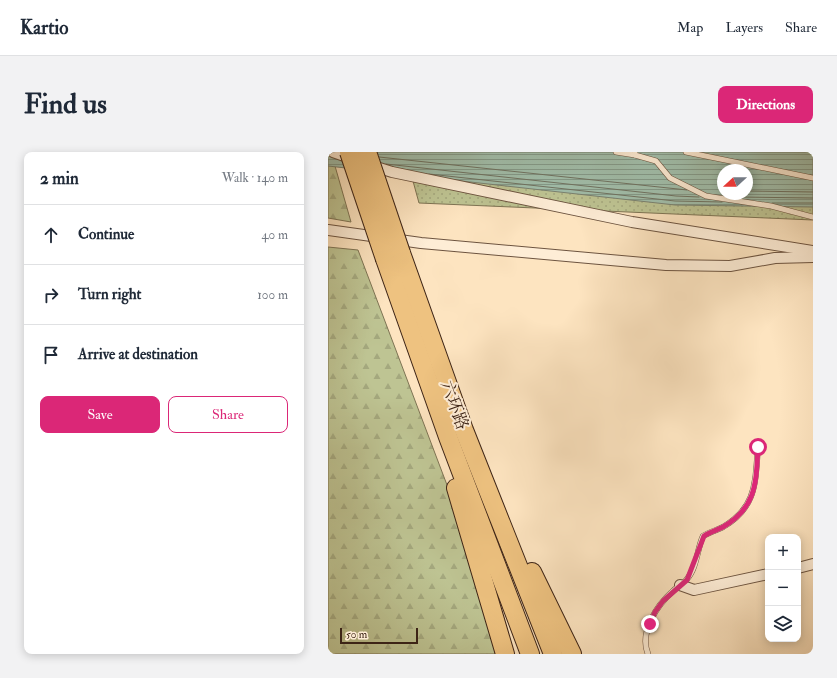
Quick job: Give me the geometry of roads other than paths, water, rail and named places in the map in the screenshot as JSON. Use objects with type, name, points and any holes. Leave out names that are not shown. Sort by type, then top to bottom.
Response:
[{"type":"highway","name":"六环路","points":[[349,152],[464,430],[553,654]]},
{"type":"highway","name":"六环路","points":[[367,152],[393,256],[400,303],[450,444],[530,654]]},
{"type":"highway","points":[[400,303],[505,654]]},
{"type":"highway","points":[[464,430],[572,654]]},
{"type":"street","points":[[333,152],[392,172],[447,184],[632,222],[813,251]]},
{"type":"street","points":[[328,230],[422,243],[666,265],[730,266],[775,258],[813,257]]},
{"type":"street","points":[[801,567],[813,564]]},
{"type":"street","points":[[680,585],[694,590],[765,575]]},
{"type":"lane","points":[[616,152],[635,154],[656,161],[670,178],[706,196],[771,206],[813,217]]},
{"type":"lane","points":[[686,152],[813,178]]},
{"type":"lane","points":[[648,654],[646,649],[646,636],[655,612],[663,601],[687,580],[704,536],[722,527],[748,506],[755,487],[758,447]]},
{"type":"water","points":[[328,152],[813,152],[813,207],[675,205],[328,166]]}]
